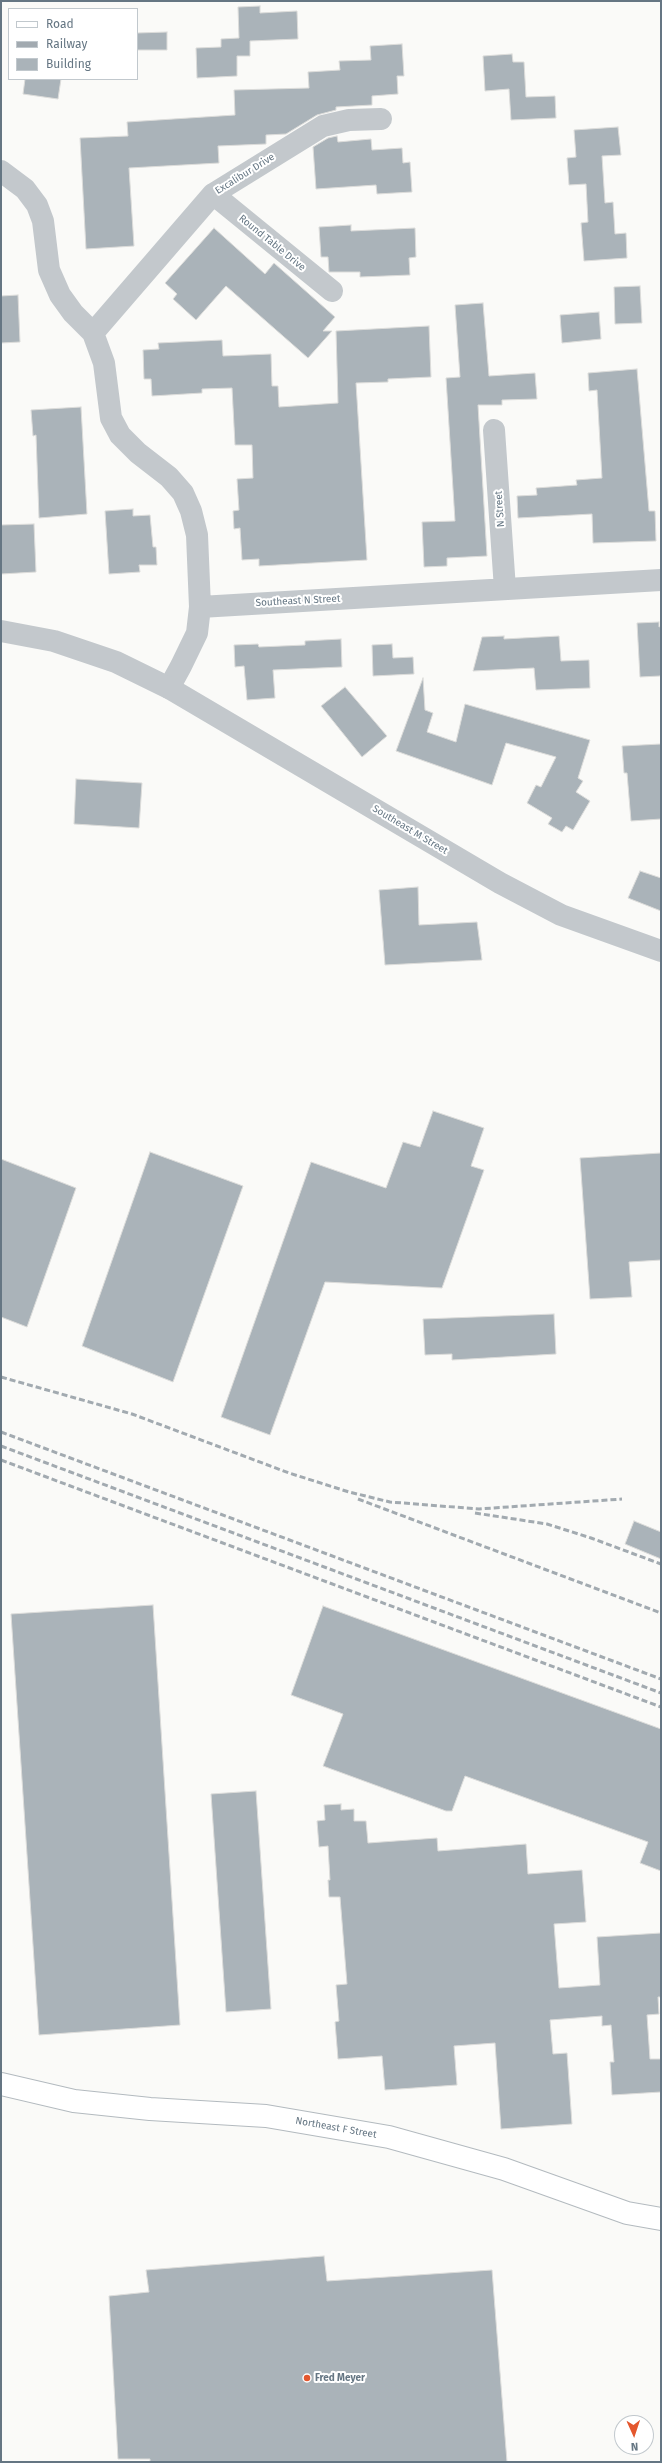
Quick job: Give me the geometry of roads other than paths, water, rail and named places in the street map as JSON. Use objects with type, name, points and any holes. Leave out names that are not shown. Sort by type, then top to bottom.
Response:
[{"type":"main road","name":"Northeast F Street","points":[[1,2084],[74,2101],[266,2116],[389,2137],[504,2169],[627,2213],[661,2219]]},
{"type":"street","name":"Excalibur Drive","points":[[93,333],[213,194],[323,126],[349,120],[381,119]]},
{"type":"street","points":[[1,171],[25,189],[37,205],[43,221],[49,270],[60,295],[73,313],[93,333],[104,363],[111,418],[120,435],[138,453],[169,477],[183,493],[191,511],[197,535],[200,607],[197,633],[181,666],[168,688],[116,662],[54,641],[1,631]]},
{"type":"street","name":"Round Table Drive","points":[[213,194],[332,291]]},
{"type":"street","name":"N Street","points":[[494,430],[505,589]]},
{"type":"street","name":"Southeast N Street","points":[[200,607],[661,580]]},
{"type":"street","name":"Southeast M Street","points":[[168,688],[500,883],[561,915],[661,951]]},
{"type":"railway","points":[[1,1377],[132,1414],[289,1473],[349,1492],[390,1502],[479,1509],[622,1499]]},
{"type":"railway","points":[[1,1432],[661,1679]]},
{"type":"railway","points":[[1,1446],[661,1693]]},
{"type":"railway","points":[[1,1460],[661,1707]]},
{"type":"railway","points":[[358,1499],[661,1613]]},
{"type":"railway","points":[[475,1513],[547,1524],[591,1538],[661,1564]]},
{"type":"place","name":"Fred Meyer","points":[[307,2378]]}]
